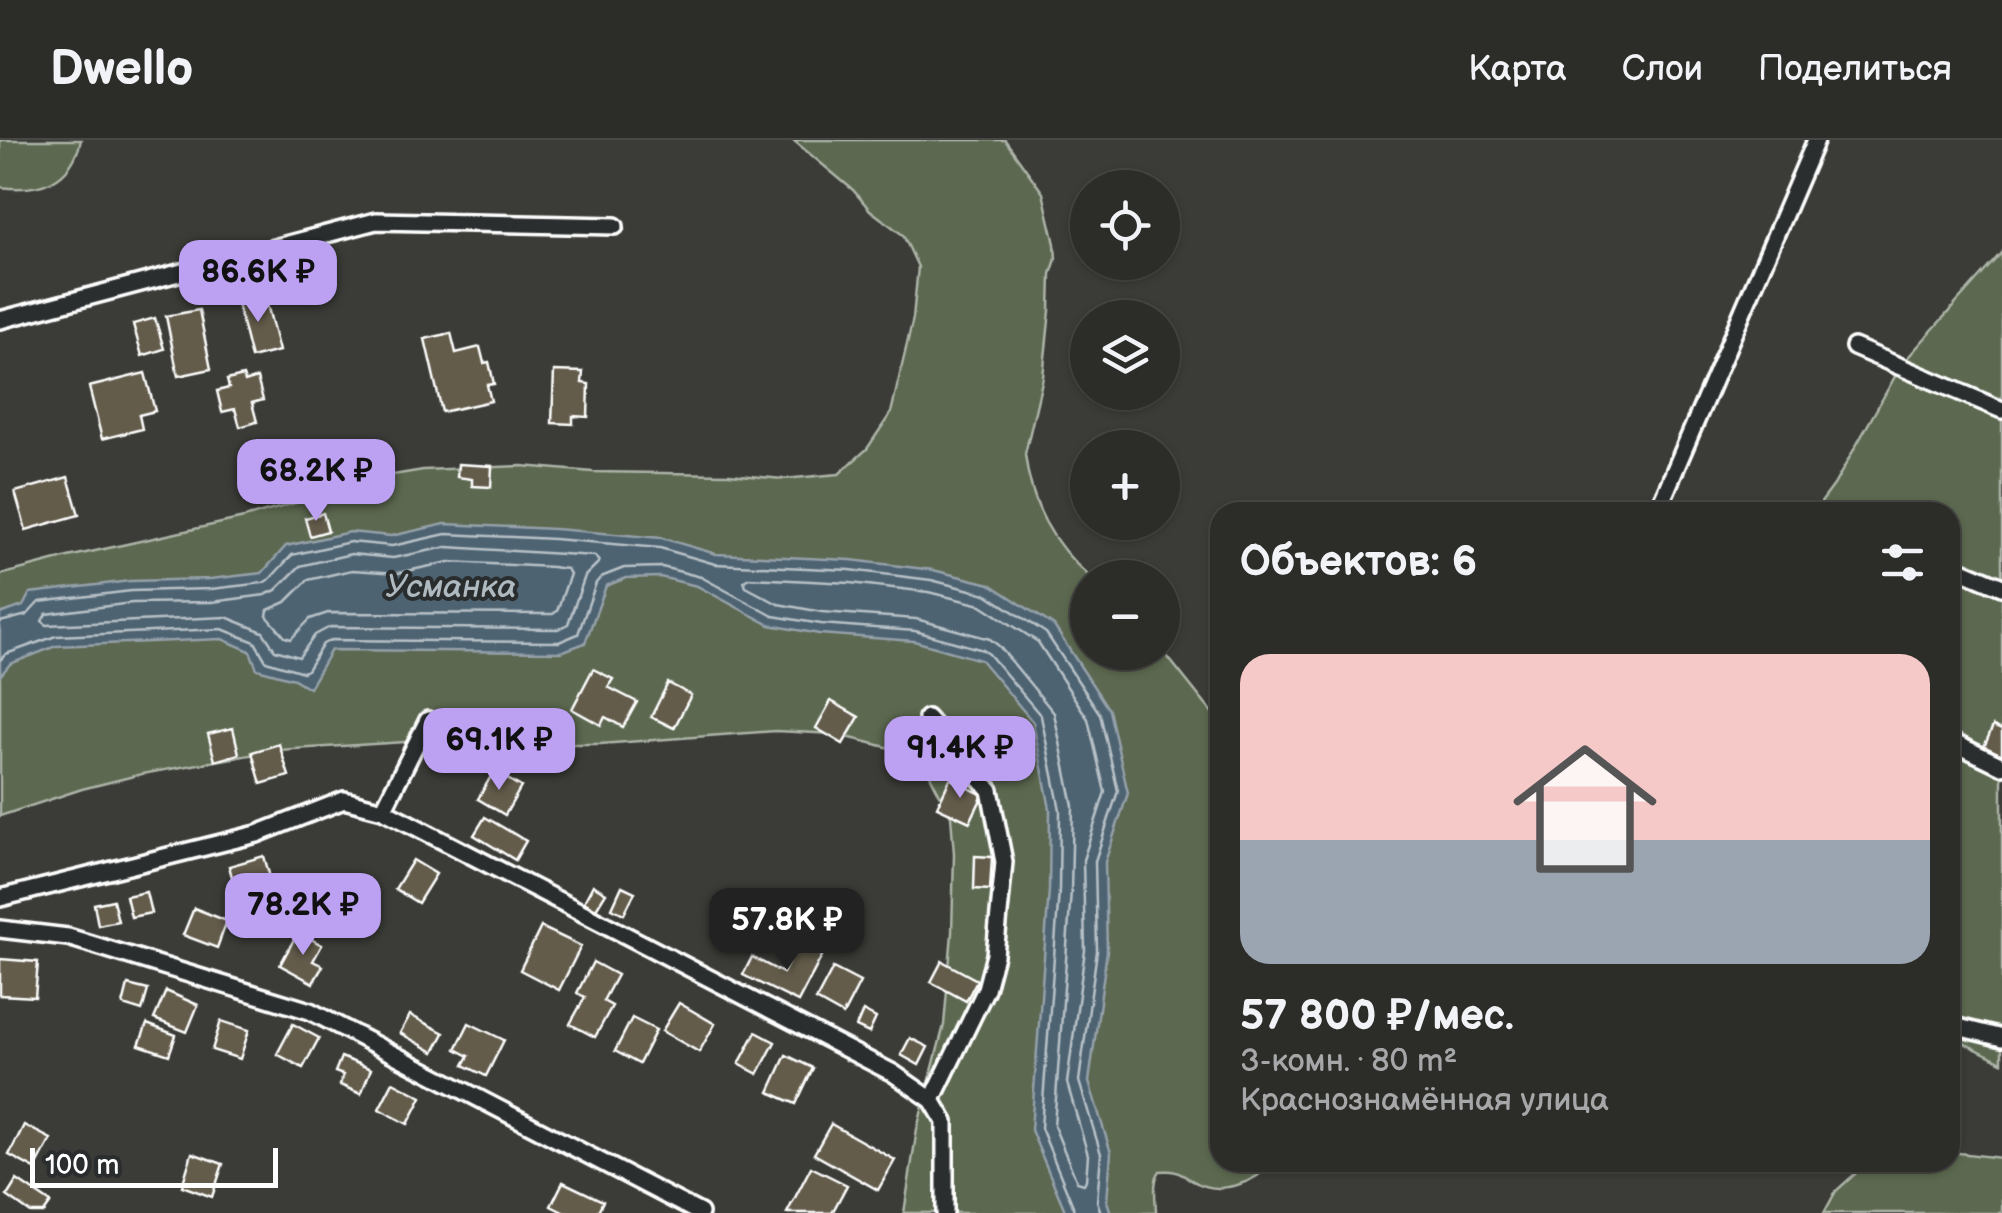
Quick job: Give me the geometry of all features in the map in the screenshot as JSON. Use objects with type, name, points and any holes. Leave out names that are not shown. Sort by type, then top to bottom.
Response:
[{"type":"street","points":[[1661,502],[1816,140]]},
{"type":"street","points":[[0,320],[376,221],[615,226]]},
{"type":"street","points":[[1854,347],[2002,410]]},
{"type":"street","points":[[1960,568],[2002,587]]},
{"type":"street","points":[[927,718],[990,790],[1004,862],[995,954],[986,989],[932,1100]]},
{"type":"street","points":[[384,810],[428,720]]},
{"type":"street","points":[[1960,747],[2002,766]]},
{"type":"street","points":[[0,898],[257,834],[344,800],[384,810],[893,1073],[932,1100],[945,1122],[945,1213]]},
{"type":"street","points":[[0,929],[68,937],[310,1012],[700,1213]]},
{"type":"street","points":[[1960,1028],[2002,1038]]},
{"type":"green space","points":[[0,140],[81,140],[70,166],[61,175],[40,186],[14,188],[0,187]]},
{"type":"green space","points":[[793,140],[1005,140],[1043,193],[1056,259],[1051,274],[1043,377],[1025,454],[1038,507],[1054,537],[1073,560],[1070,560],[1070,670],[1178,670],[1210,710],[1210,1172],[1261,1172],[1256,1176],[1237,1185],[1217,1188],[1176,1172],[1160,1171],[1155,1185],[1156,1213],[904,1213],[917,1129],[944,1025],[954,854],[951,816],[923,762],[910,753],[835,734],[776,731],[600,744],[526,737],[469,738],[278,750],[142,774],[0,816],[0,575],[244,518],[387,476],[423,470],[522,466],[783,479],[839,474],[867,449],[891,413],[913,318],[918,267],[903,235],[870,210],[853,190]]},
{"type":"green space","points":[[2002,252],[2002,1062],[1960,1041],[1960,502],[1821,502],[1902,364]]},
{"type":"green space","points":[[1960,1153],[2002,1158],[2002,1213],[1824,1213],[1836,1191],[1857,1172],[1960,1172]]},
{"type":"water","name":"Усманка","points":[[445,524],[555,529],[662,538],[716,554],[851,560],[933,570],[990,584],[1054,626],[1070,650],[1070,670],[1083,670],[1109,710],[1128,793],[1105,862],[1107,951],[1089,1082],[1111,1153],[1107,1201],[1111,1213],[1066,1213],[1031,1130],[1049,890],[1050,809],[1033,722],[981,660],[914,641],[819,634],[770,625],[697,586],[660,577],[626,578],[606,586],[585,643],[561,652],[331,650],[309,688],[294,679],[257,669],[250,651],[222,639],[56,646],[10,664],[0,676],[0,614],[23,606],[30,593],[130,581],[262,573],[286,546],[350,532],[391,536]]},
{"type":"building","points":[[264,292],[279,351],[251,358],[236,299]]},
{"type":"building","points":[[199,310],[211,369],[178,376],[166,316]]},
{"type":"building","points":[[155,318],[164,349],[142,356],[133,324]]},
{"type":"building","points":[[451,333],[456,353],[480,347],[484,363],[489,362],[494,384],[487,385],[491,401],[442,412],[425,339]]},
{"type":"building","points":[[554,371],[583,372],[582,383],[589,384],[588,417],[573,416],[573,424],[552,423]]},
{"type":"building","points":[[145,373],[155,411],[139,415],[142,429],[102,439],[89,387]]},
{"type":"building","points":[[243,376],[245,382],[257,378],[263,400],[252,403],[257,422],[240,427],[235,409],[222,412],[217,391],[229,388],[227,380]]},
{"type":"building","points":[[458,464],[492,466],[491,487],[472,486],[472,479],[457,477]]},
{"type":"building","points":[[68,477],[79,515],[26,530],[15,492]]},
{"type":"building","points":[[323,513],[328,531],[310,536],[305,518]]},
{"type":"building","points":[[593,669],[613,679],[608,687],[637,702],[623,727],[605,717],[601,725],[572,709]]},
{"type":"building","points":[[668,683],[691,695],[674,728],[651,717]]},
{"type":"building","points":[[831,701],[859,717],[843,744],[816,728]]},
{"type":"building","points":[[1993,726],[2002,730],[2002,755],[1984,747]]},
{"type":"building","points":[[233,728],[239,754],[215,761],[208,734]]},
{"type":"building","points":[[279,744],[289,776],[261,784],[252,752]]},
{"type":"building","points":[[494,771],[521,787],[505,815],[478,799]]},
{"type":"building","points":[[950,779],[983,795],[970,822],[937,807]]},
{"type":"building","points":[[485,817],[526,841],[515,860],[474,835]]},
{"type":"building","points":[[264,856],[271,881],[236,891],[229,866]]},
{"type":"building","points":[[975,856],[992,857],[990,890],[974,889]]},
{"type":"building","points":[[413,860],[436,874],[418,903],[395,889]]},
{"type":"building","points":[[593,885],[606,893],[596,909],[584,902]]},
{"type":"building","points":[[622,886],[635,892],[624,914],[612,908]]},
{"type":"building","points":[[146,892],[151,913],[131,917],[126,896]]},
{"type":"building","points":[[825,892],[846,902],[829,936],[808,926]]},
{"type":"building","points":[[113,900],[118,921],[98,925],[94,904]]},
{"type":"building","points":[[194,908],[227,921],[217,948],[183,935]]},
{"type":"building","points":[[749,912],[780,929],[767,952],[737,935]]},
{"type":"building","points":[[541,927],[581,946],[559,990],[520,970]]},
{"type":"building","points":[[298,932],[322,945],[313,961],[323,966],[313,983],[280,965]]},
{"type":"building","points":[[799,942],[823,954],[798,1002],[743,975],[752,957],[783,973]]},
{"type":"building","points":[[0,959],[38,962],[35,997],[0,995]]},
{"type":"building","points":[[942,961],[977,980],[966,1001],[931,982]]},
{"type":"building","points":[[593,962],[617,975],[603,1001],[612,1006],[595,1037],[570,1024],[585,997],[577,993]]},
{"type":"building","points":[[833,968],[860,982],[843,1015],[816,1000]]},
{"type":"building","points":[[128,985],[148,990],[142,1011],[123,1005]]},
{"type":"building","points":[[166,991],[198,1005],[187,1032],[154,1019]]},
{"type":"building","points":[[679,1003],[715,1024],[699,1052],[662,1031]]},
{"type":"building","points":[[863,1011],[876,1018],[869,1033],[856,1027]]},
{"type":"building","points":[[410,1015],[444,1033],[434,1052],[400,1033]]},
{"type":"building","points":[[632,1018],[656,1030],[639,1064],[615,1051]]},
{"type":"building","points":[[221,1021],[249,1030],[240,1059],[212,1050]]},
{"type":"building","points":[[469,1023],[504,1040],[486,1076],[464,1065],[469,1056],[456,1049]]},
{"type":"building","points":[[147,1024],[176,1035],[169,1055],[139,1045]]},
{"type":"building","points":[[293,1024],[319,1038],[303,1068],[277,1054]]},
{"type":"building","points":[[756,1032],[775,1042],[758,1074],[739,1064]]},
{"type":"building","points":[[910,1038],[928,1047],[919,1065],[901,1055]]},
{"type":"building","points":[[786,1055],[813,1068],[796,1104],[769,1092]]},
{"type":"building","points":[[341,1057],[371,1069],[361,1094],[340,1085],[343,1075],[335,1072]]},
{"type":"building","points":[[393,1082],[422,1097],[408,1124],[379,1109]]},
{"type":"building","points":[[831,1124],[895,1160],[878,1190],[814,1154]]},
{"type":"building","points":[[24,1125],[51,1139],[35,1169],[9,1155]]},
{"type":"building","points":[[192,1153],[223,1164],[212,1197],[182,1186]]},
{"type":"building","points":[[811,1167],[847,1185],[832,1213],[787,1213]]},
{"type":"building","points":[[17,1180],[51,1203],[44,1213],[31,1213],[7,1196]]},
{"type":"building","points":[[563,1182],[603,1201],[597,1213],[565,1213],[551,1206]]}]
